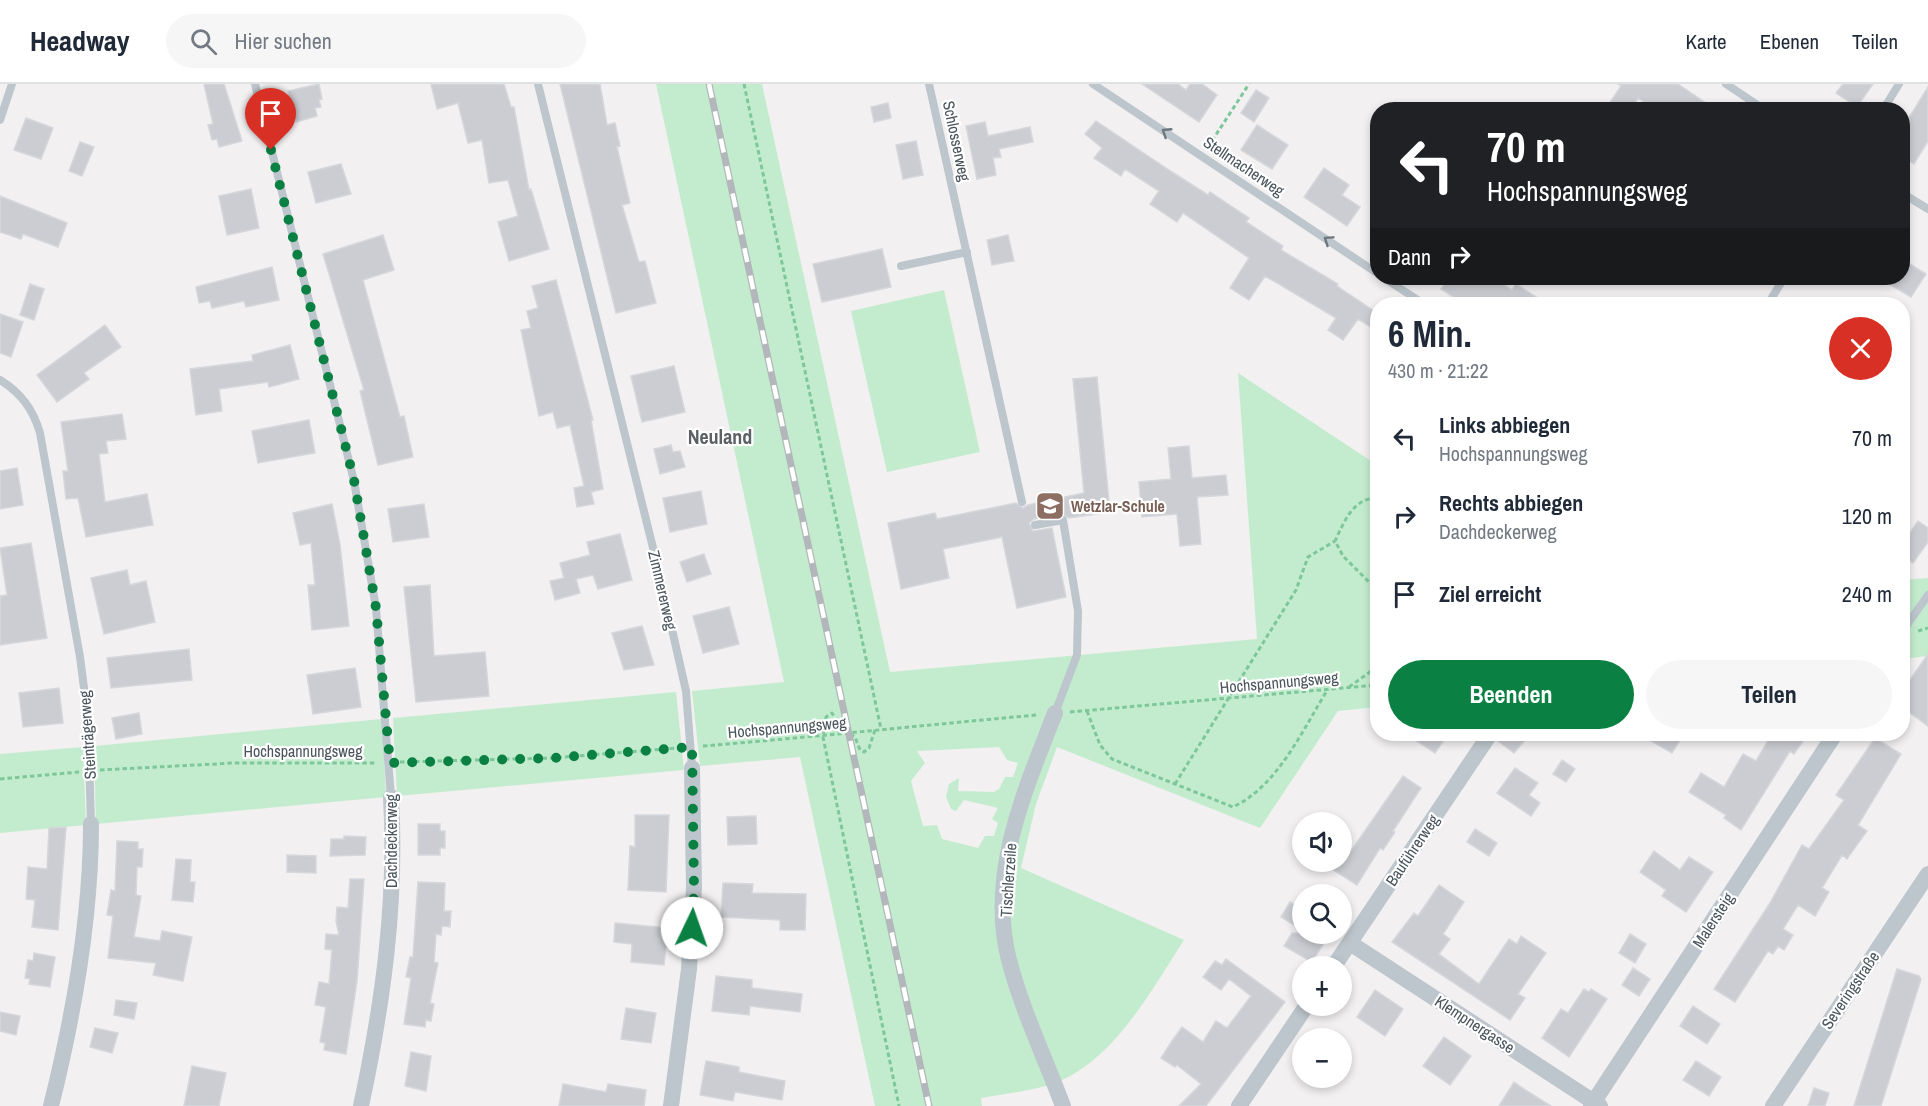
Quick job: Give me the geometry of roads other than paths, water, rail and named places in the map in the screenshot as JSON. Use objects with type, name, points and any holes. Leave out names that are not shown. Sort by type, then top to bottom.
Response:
[{"type":"street","name":"Tischlerzeile","points":[[1055,713],[1009,843],[1003,916],[1009,958],[1015,979],[1063,1106]]},
{"type":"street","name":"Bauführerweg","points":[[1352,940],[1485,741]]},
{"type":"street","name":"Malersteig","points":[[1595,1105],[1830,741]]},
{"type":"street","name":"Zimmererweg","points":[[671,1106],[689,969],[694,888],[692,768]]},
{"type":"street","name":"Dachdeckerweg","points":[[361,1106],[380,1020],[386,972],[391,895],[391,797]]},
{"type":"street","name":"Steinträgerweg","points":[[51,1106],[65,1051],[82,949],[91,824]]},
{"type":"street","name":"Severingstraße","points":[[1773,1106],[1928,874]]},
{"type":"street","name":"Klempnergasse","points":[[1352,944],[1595,1105]]},
{"type":"street","points":[[1239,1106],[1300,1016]]},
{"type":"lane","points":[[0,120],[12,84]]},
{"type":"lane","name":"Dachdeckerweg","points":[[255,84],[354,480],[376,608],[391,797]]},
{"type":"lane","name":"Zimmererweg","points":[[538,84],[659,572],[686,691],[692,768]]},
{"type":"lane","name":"Schlosserweg","points":[[929,84],[1023,502]]},
{"type":"lane","name":"Stellmacherweg","points":[[1094,84],[1370,268]]},
{"type":"lane","points":[[1726,84],[1753,102]]},
{"type":"lane","points":[[1888,102],[1899,84]]},
{"type":"lane","points":[[1910,198],[1928,209]]},
{"type":"lane","points":[[901,266],[967,252]]},
{"type":"lane","points":[[1395,285],[1413,297]]},
{"type":"lane","name":"Steinträgerweg","points":[[0,380],[14,389],[30,406],[40,433],[80,657],[88,719],[91,824]]},
{"type":"lane","name":"Tischlerzeile","points":[[1035,525],[1063,520],[1078,611],[1077,655],[1055,713]]},
{"type":"lane","points":[[1910,621],[1928,595]]},
{"type":"railway","points":[[709,84],[929,1106]]},
{"type":"place","name":"Wetzlar-Schule","points":[[1050,506]]},
{"type":"district","name":"Neuland","points":[[720,436]]}]
